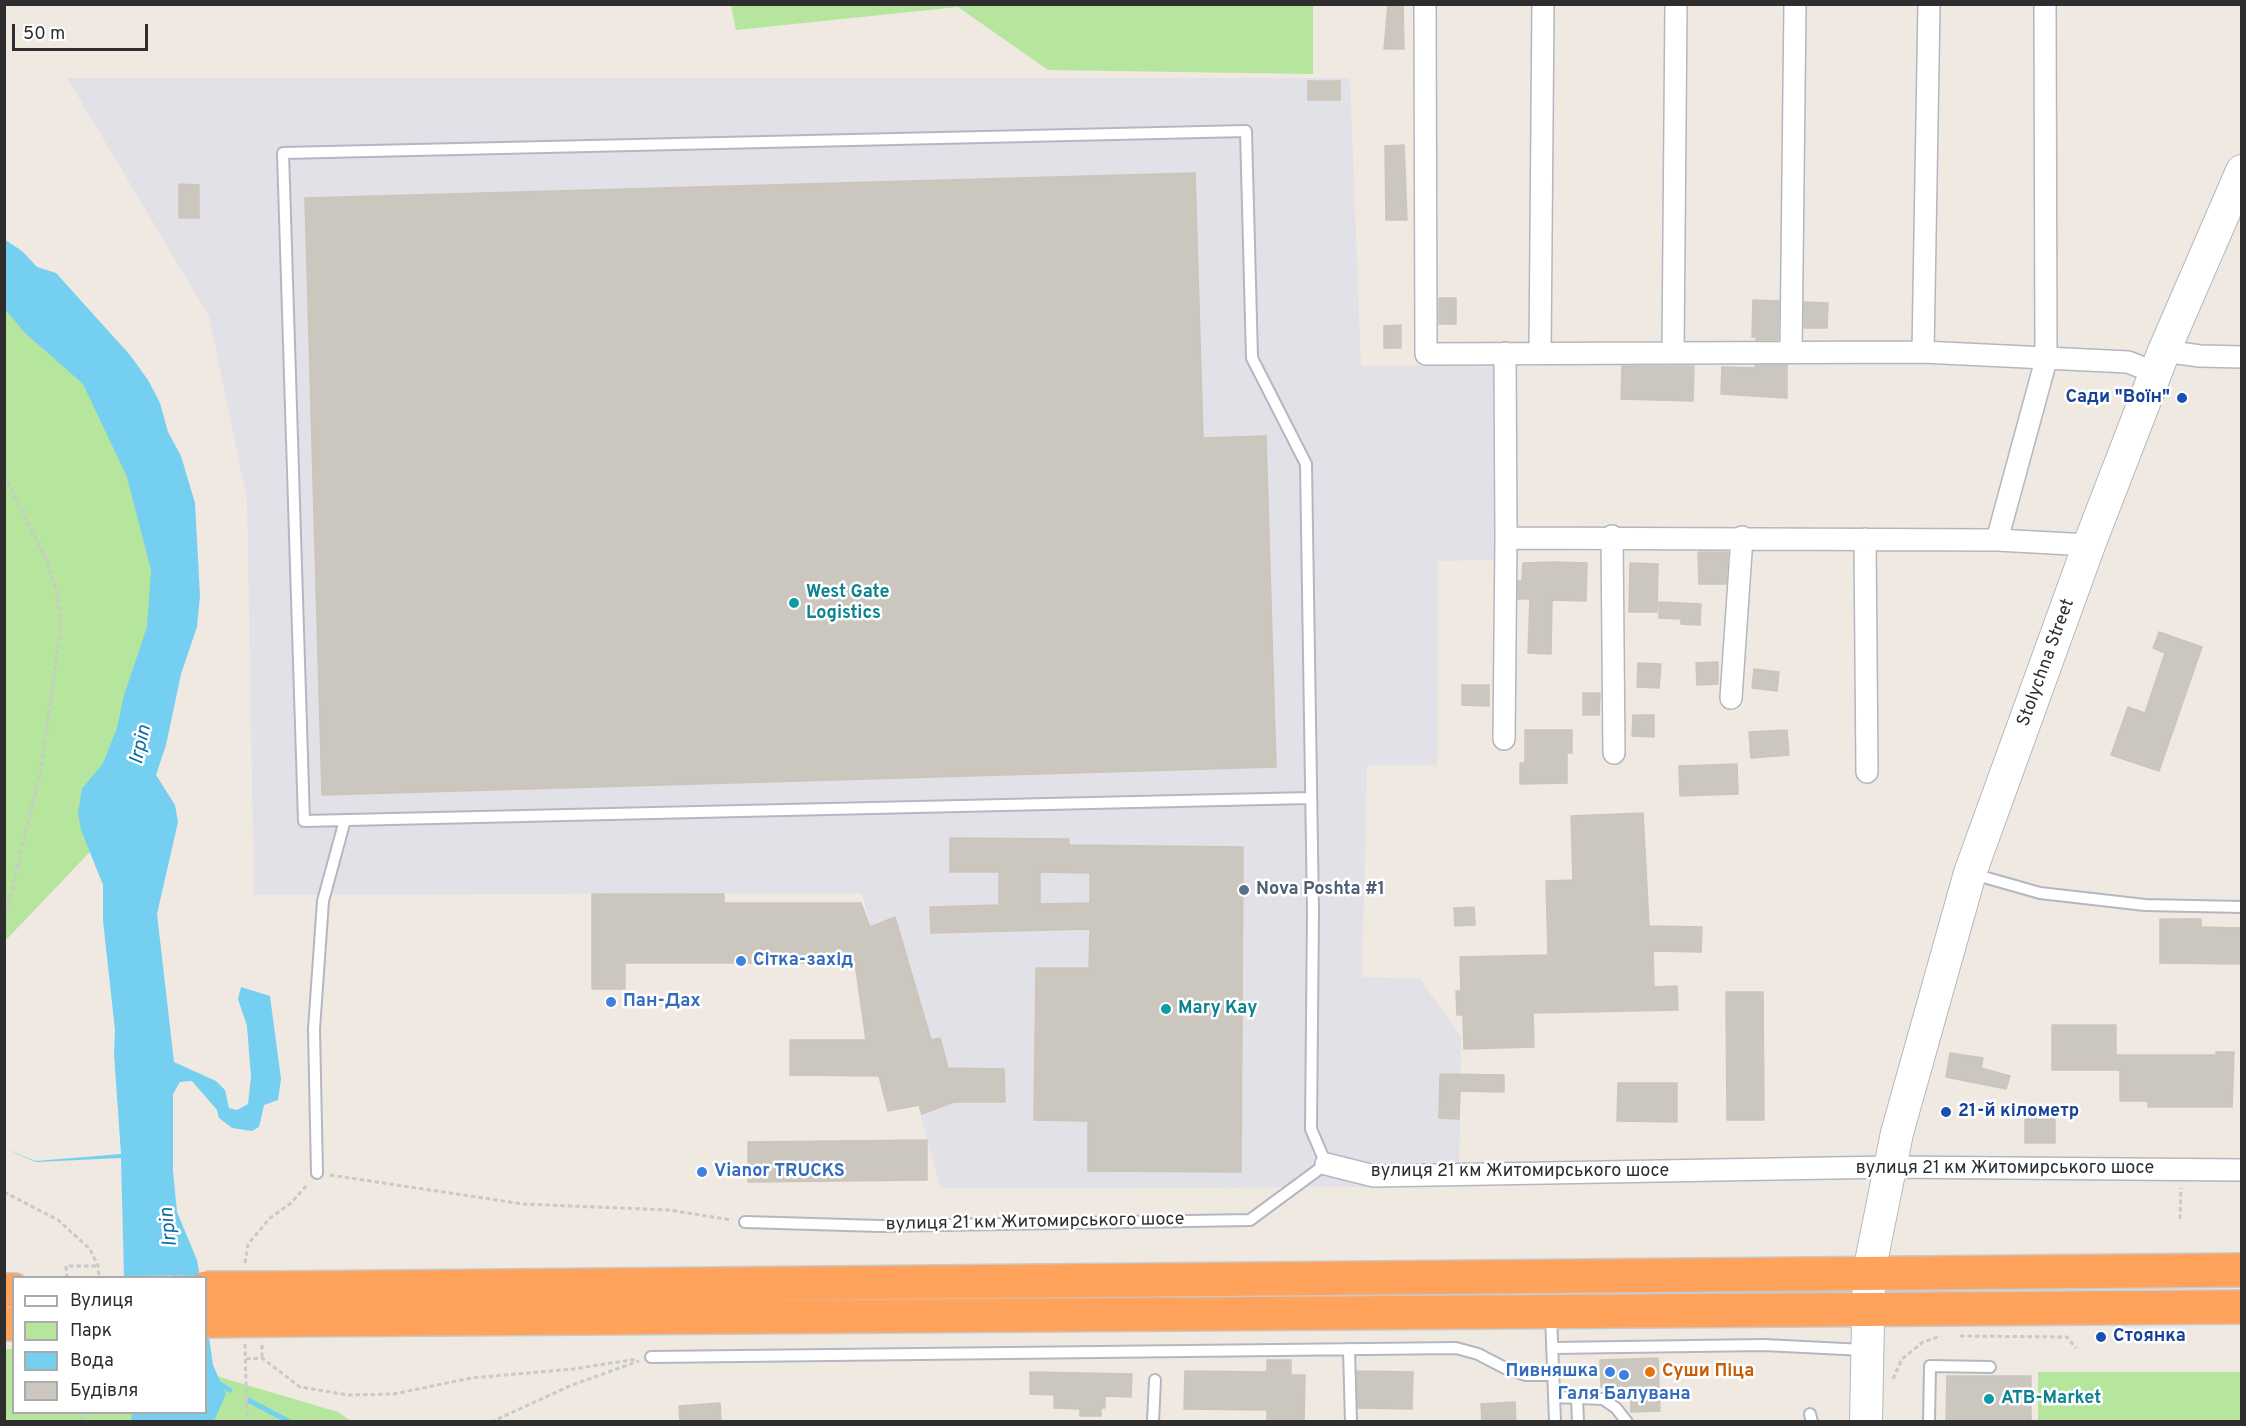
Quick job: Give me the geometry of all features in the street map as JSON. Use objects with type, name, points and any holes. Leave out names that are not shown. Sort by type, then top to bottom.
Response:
[{"type":"highway","points":[[207,1288],[2241,1270]]},
{"type":"highway","points":[[207,1321],[272,1332],[1551,1313],[2241,1307]]},
{"type":"main road","name":"Stolychna Street","points":[[1866,1407],[1869,1272],[1889,1167],[1970,873],[2089,545],[2160,362],[2241,171]]},
{"type":"street","points":[[1425,4],[1426,354],[1923,352],[2046,360],[2128,362],[2160,362],[2200,356],[2241,357]]},
{"type":"street","points":[[1540,353],[1543,4]]},
{"type":"street","points":[[1673,353],[1676,4]]},
{"type":"street","points":[[1791,352],[1795,4]]},
{"type":"street","points":[[1923,352],[1929,4]]},
{"type":"street","points":[[1997,540],[2046,360],[2045,4]]},
{"type":"street","points":[[1504,739],[1505,353]]},
{"type":"street","points":[[1506,538],[1612,536],[1997,540],[2089,545]]},
{"type":"street","points":[[1612,536],[1614,753]]},
{"type":"street","points":[[1731,698],[1742,537]]},
{"type":"street","points":[[1865,539],[1867,772]]},
{"type":"street","name":"вулиця 21 км Житомирського шосе","points":[[1326,1164],[1374,1176],[1889,1167],[2241,1170]]},
{"type":"lane","points":[[1310,798],[304,821],[283,153],[1246,131],[1252,358],[1306,464],[1313,911],[1311,1129],[1326,1164]]},
{"type":"lane","points":[[317,1173],[314,1029],[323,901],[345,820]]},
{"type":"lane","points":[[1970,873],[2040,893],[2145,905],[2241,907]]},
{"type":"lane","name":"вулиця 21 км Житомирського шосе","points":[[745,1222],[880,1226],[1250,1220],[1326,1164]]},
{"type":"lane","points":[[1551,1313],[1556,1422]]},
{"type":"lane","points":[[1552,1348],[1764,1345],[1867,1350]]},
{"type":"lane","points":[[651,1357],[1456,1348],[1478,1354],[1505,1368],[1526,1375],[1553,1375]]},
{"type":"lane","points":[[1349,1349],[1351,1422]]},
{"type":"lane","points":[[1929,1422],[1930,1366],[1990,1367]]},
{"type":"lane","points":[[1153,1422],[1155,1380]]},
{"type":"lane","points":[[1554,1397],[1603,1399],[1616,1408],[1627,1422]]},
{"type":"lane","points":[[1577,1399],[1578,1422]]},
{"type":"path","points":[[4,475],[46,560],[57,592],[61,625],[41,769],[4,922]]},
{"type":"path","points":[[2180,1219],[2181,1170]]},
{"type":"path","points":[[245,1275],[248,1244],[270,1218],[291,1203],[317,1173],[524,1204],[669,1210],[745,1222]]},
{"type":"path","points":[[4,1192],[58,1220],[90,1249],[98,1266],[99,1276]]},
{"type":"path","points":[[67,1276],[66,1266],[98,1266]]},
{"type":"path","points":[[262,1359],[272,1332]]},
{"type":"path","points":[[245,1335],[247,1422]]},
{"type":"path","points":[[1866,1407],[1889,1394],[1902,1359],[1923,1342],[1940,1336],[2067,1337],[2076,1348]]},
{"type":"path","points":[[246,1359],[262,1359],[300,1387],[348,1395],[394,1394],[471,1378],[573,1369],[651,1357]]},
{"type":"path","points":[[491,1422],[572,1385],[651,1357]]},
{"type":"shaded area","points":[[67,78],[1350,78],[1361,366],[1498,365],[1496,560],[1438,561],[1437,765],[1367,765],[1362,977],[1420,979],[1461,1037],[1459,1187],[940,1188],[862,893],[254,895],[247,500],[209,316]]},
{"type":"green space","points":[[731,5],[1313,5],[1313,74],[1048,70],[958,7],[736,30]]},
{"type":"green space","points":[[4,262],[166,507],[126,814],[5,941]]},
{"type":"green space","points":[[4,1349],[12,1349],[12,1414],[207,1414],[207,1373],[338,1412],[351,1421],[5,1421]]},
{"type":"green space","points":[[2038,1372],[2241,1372],[2241,1421],[2038,1421]]},
{"type":"water","name":"Irpin","points":[[4,239],[22,251],[37,267],[56,273],[130,355],[148,380],[160,403],[168,432],[181,456],[195,503],[200,596],[197,627],[181,674],[166,745],[156,775],[175,805],[178,822],[157,914],[174,1062],[216,1081],[225,1090],[229,1108],[237,1110],[248,1104],[251,1077],[247,1026],[238,999],[241,987],[270,996],[281,1079],[278,1100],[264,1105],[259,1127],[252,1131],[232,1128],[219,1118],[217,1110],[192,1081],[180,1082],[173,1094],[173,1171],[177,1212],[197,1260],[200,1276],[124,1276],[121,1158],[36,1162],[5,1149],[36,1161],[121,1154],[114,1054],[115,1030],[103,921],[103,885],[81,830],[78,813],[82,789],[103,763],[117,728],[124,695],[147,627],[151,570],[127,477],[83,384],[24,332],[5,309]]},
{"type":"water","points":[[207,1322],[213,1365],[226,1394],[214,1421],[131,1422],[132,1414],[207,1414]]},
{"type":"building","points":[[1388,4],[1403,4],[1404,49],[1384,49]]},
{"type":"building","points":[[1308,81],[1340,81],[1340,100],[1308,100]]},
{"type":"building","points":[[1404,145],[1407,220],[1386,220],[1385,146]]},
{"type":"building","name":"West Gate Logistics","points":[[1195,173],[1203,438],[1266,436],[1276,767],[322,795],[305,198]]},
{"type":"building","points":[[179,184],[199,185],[199,218],[179,218]]},
{"type":"building","points":[[1439,298],[1456,298],[1456,324],[1439,324]]},
{"type":"building","points":[[1753,300],[1779,301],[1778,340],[1756,340],[1756,337],[1752,337]]},
{"type":"building","points":[[1804,302],[1828,303],[1827,328],[1804,328]]},
{"type":"building","points":[[1401,325],[1401,348],[1384,348],[1384,326]]},
{"type":"building","points":[[1755,365],[1787,365],[1787,398],[1721,394],[1722,367],[1755,368]]},
{"type":"building","points":[[1622,366],[1694,366],[1693,401],[1621,399]]},
{"type":"building","points":[[1698,552],[1728,552],[1726,584],[1699,584]]},
{"type":"building","points":[[1523,563],[1587,563],[1586,601],[1552,600],[1551,654],[1528,653],[1530,599],[1518,599],[1518,581],[1522,581]]},
{"type":"building","points":[[1630,563],[1658,564],[1657,612],[1629,612]]},
{"type":"building","points":[[1659,602],[1701,604],[1700,625],[1681,624],[1681,619],[1659,618]]},
{"type":"building","points":[[2159,632],[2202,647],[2159,771],[2111,755],[2128,707],[2145,713],[2165,653],[2153,648]]},
{"type":"building","points":[[1718,662],[1718,684],[1697,685],[1696,663]]},
{"type":"building","points":[[1638,663],[1661,664],[1659,688],[1637,687]]},
{"type":"building","points":[[1754,669],[1779,672],[1777,691],[1752,688]]},
{"type":"building","points":[[1462,685],[1489,685],[1489,706],[1462,705]]},
{"type":"building","points":[[1583,693],[1600,693],[1599,715],[1583,715]]},
{"type":"building","points":[[1633,715],[1654,715],[1654,737],[1632,736]]},
{"type":"building","points":[[1525,730],[1572,730],[1572,753],[1567,753],[1567,783],[1520,784],[1520,763],[1525,763]]},
{"type":"building","points":[[1787,730],[1789,755],[1751,758],[1749,732]]},
{"type":"building","points":[[1737,764],[1738,794],[1680,796],[1679,766]]},
{"type":"building","points":[[1643,813],[1649,926],[1702,927],[1701,952],[1653,951],[1654,987],[1677,986],[1678,1010],[1533,1013],[1534,1047],[1464,1049],[1463,1015],[1457,1015],[1456,991],[1461,991],[1460,957],[1548,955],[1546,881],[1573,880],[1571,816]]},
{"type":"building","name":"Mary Kay","points":[[950,838],[1069,839],[1069,845],[1243,847],[1241,1172],[1088,1171],[1088,1121],[1034,1120],[1036,968],[1089,968],[1090,929],[931,933],[930,907],[999,905],[999,872],[950,872]],"holes":[[[1040,872],[1090,873],[1090,903],[1040,904]]]},
{"type":"building","points":[[592,894],[724,894],[724,903],[861,903],[870,927],[895,917],[931,1040],[940,1038],[948,1068],[1004,1069],[1005,1102],[954,1102],[922,1114],[919,1105],[888,1111],[879,1076],[790,1075],[790,1040],[866,1040],[855,963],[625,963],[625,989],[592,989]]},
{"type":"building","points":[[1474,907],[1475,925],[1455,926],[1454,908]]},
{"type":"building","points":[[2160,919],[2201,919],[2201,927],[2241,928],[2241,964],[2160,963]]},
{"type":"building","points":[[1726,992],[1763,992],[1764,1120],[1727,1120]]},
{"type":"building","points":[[2052,1025],[2116,1025],[2116,1055],[2216,1055],[2216,1052],[2234,1052],[2232,1107],[2148,1107],[2148,1101],[2120,1101],[2120,1070],[2052,1070]]},
{"type":"building","points":[[1950,1053],[1983,1058],[1981,1068],[2010,1076],[2006,1089],[1946,1077]]},
{"type":"building","points":[[1440,1074],[1504,1075],[1504,1092],[1460,1091],[1459,1119],[1439,1118]]},
{"type":"building","points":[[1618,1083],[1677,1083],[1677,1122],[1617,1121]]},
{"type":"building","points":[[2025,1119],[2055,1119],[2055,1143],[2025,1143]]},
{"type":"building","points":[[927,1140],[927,1180],[748,1182],[748,1142]]},
{"type":"building","points":[[1658,1358],[1660,1411],[1631,1412],[1630,1386],[1601,1387],[1600,1360]]},
{"type":"building","points":[[1267,1360],[1291,1360],[1291,1375],[1305,1375],[1304,1422],[1267,1422],[1267,1410],[1184,1409],[1185,1371],[1267,1372]]},
{"type":"building","points":[[1357,1371],[1413,1372],[1412,1409],[1358,1408]]},
{"type":"building","points":[[1030,1372],[1132,1374],[1131,1397],[1105,1396],[1105,1408],[1101,1408],[1101,1416],[1080,1416],[1080,1409],[1054,1408],[1054,1395],[1030,1394]]},
{"type":"building","name":"ATB-Market","points":[[1947,1376],[2031,1376],[2031,1422],[1946,1422]]},
{"type":"building","points":[[1515,1402],[1516,1422],[1482,1422],[1481,1404]]},
{"type":"building","points":[[720,1403],[721,1422],[680,1422],[679,1406]]},
{"type":"waterway","points":[[207,1378],[230,1390]]},
{"type":"waterway","points":[[248,1400],[290,1422]]},
{"type":"place","name":"Сади \"Воїн\"","points":[[2182,398]]},
{"type":"place","name":"West Gate Logistics","points":[[794,603]]},
{"type":"place","name":"Nova Poshta #1","points":[[1244,890]]},
{"type":"place","name":"Сітка-захід","points":[[741,961]]},
{"type":"place","name":"Пан-Дах","points":[[611,1002]]},
{"type":"place","name":"Mary Kay","points":[[1166,1009]]},
{"type":"place","name":"21-й кілометр","points":[[1946,1112]]},
{"type":"place","name":"Vianor TRUCKS","points":[[702,1172]]},
{"type":"place","name":"Стоянка","points":[[2101,1337]]},
{"type":"place","name":"Пивняшка","points":[[1610,1372]]},
{"type":"place","name":"Суши Піца","points":[[1650,1372]]},
{"type":"place","name":"Галя Балувана","points":[[1624,1375]]},
{"type":"place","name":"ATB-Market","points":[[1989,1399]]}]
